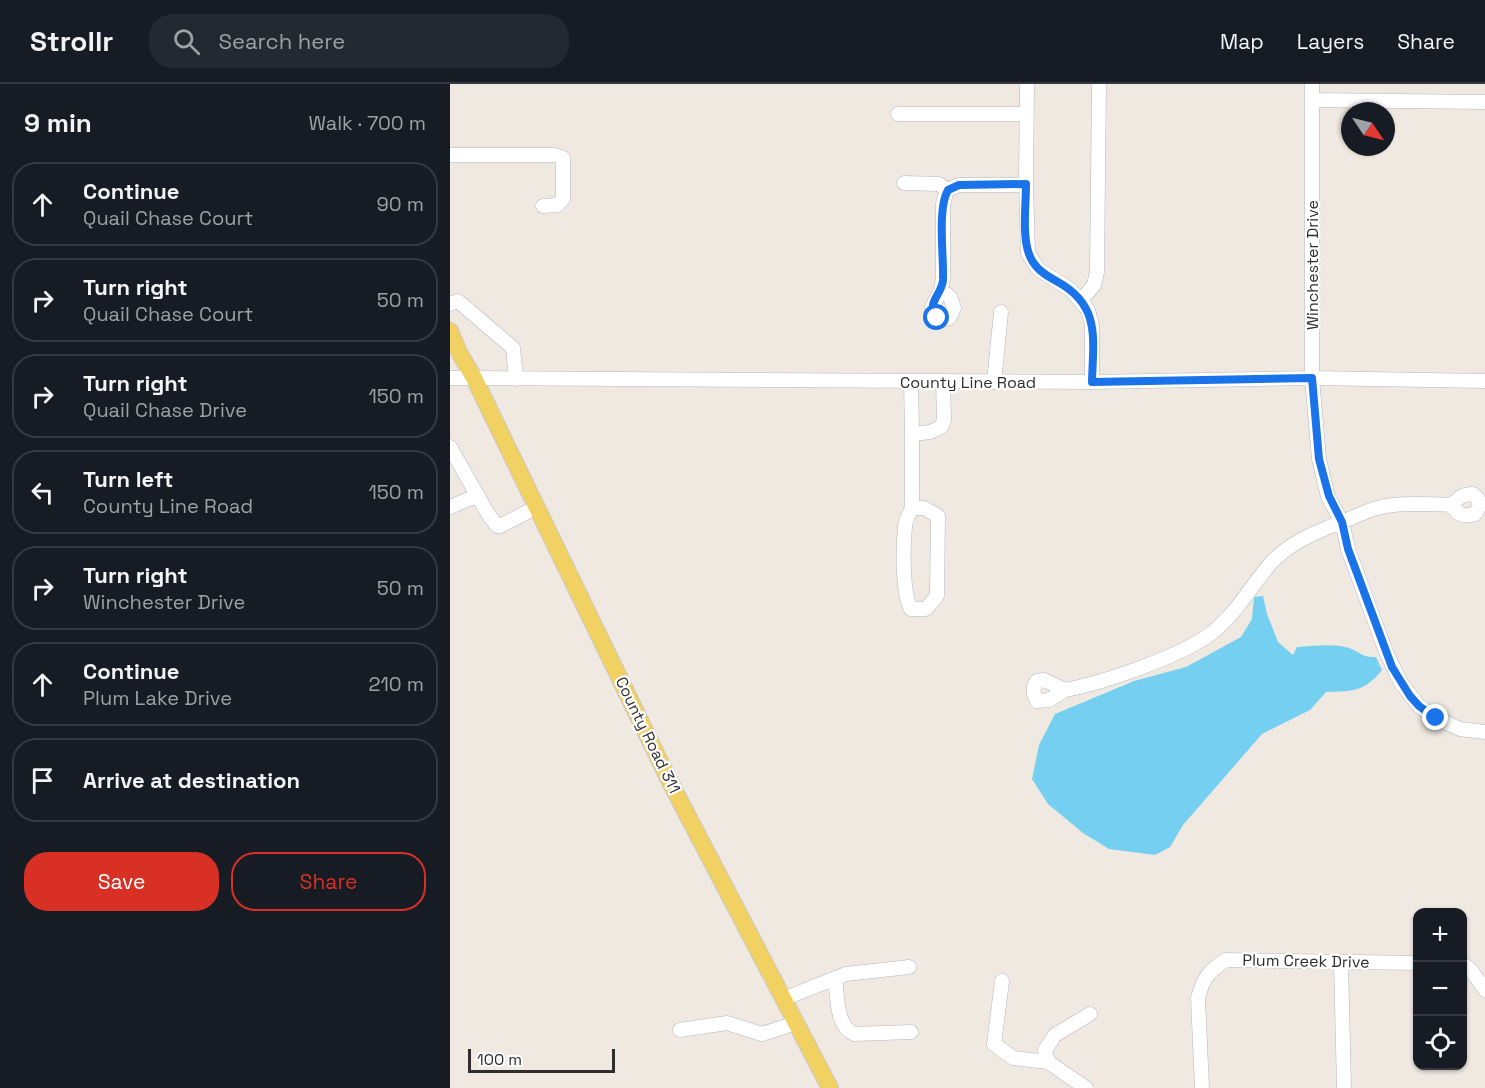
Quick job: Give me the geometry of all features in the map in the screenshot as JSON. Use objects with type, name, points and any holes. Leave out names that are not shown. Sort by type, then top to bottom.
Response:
[{"type":"main road","name":"County Road 311","points":[[450,330],[668,778],[830,1088]]},
{"type":"street","points":[[1027,84],[1026,232],[1028,253],[1038,269],[1071,290],[1088,310],[1092,325],[1092,382]]},
{"type":"street","points":[[1081,300],[1094,285],[1097,272],[1099,84]]},
{"type":"street","name":"Winchester Drive","points":[[1312,84],[1312,378],[1317,446],[1329,496],[1342,522],[1348,549],[1389,660],[1401,683],[1419,706],[1436,718],[1460,729],[1485,732]]},
{"type":"street","points":[[1313,100],[1485,102]]},
{"type":"street","points":[[898,114],[1026,114]]},
{"type":"street","points":[[450,155],[555,154],[563,158],[563,200],[557,205],[543,206]]},
{"type":"street","points":[[904,183],[939,184],[948,190]]},
{"type":"street","points":[[941,290],[943,204],[948,190],[959,185],[1026,184]]},
{"type":"street","points":[[450,304],[458,301],[513,348],[516,379]]},
{"type":"street","points":[[994,382],[1001,312]]},
{"type":"street","name":"County Line Road","points":[[450,378],[1092,382],[1312,378],[1485,381]]},
{"type":"street","points":[[912,381],[912,508],[905,524],[905,587],[911,609],[926,609],[937,596],[938,516],[924,508],[912,508]]},
{"type":"street","points":[[912,434],[930,432],[941,427],[944,420],[943,381]]},
{"type":"street","points":[[450,447],[494,524],[500,526],[537,507]]},
{"type":"street","points":[[450,507],[478,495]]},
{"type":"street","points":[[1065,690],[1082,687],[1137,668],[1208,636],[1228,619],[1281,554],[1316,531],[1342,522],[1361,512],[1393,505],[1452,505]]},
{"type":"street","name":"Plum Creek Drive","points":[[1202,1088],[1198,998],[1202,984],[1211,970],[1226,960],[1413,963]]},
{"type":"street","points":[[1341,962],[1344,1088]]},
{"type":"street","points":[[783,999],[846,974],[909,967]]},
{"type":"street","points":[[1467,967],[1485,990]]},
{"type":"street","points":[[835,978],[841,1021],[846,1030],[854,1034],[911,1032]]},
{"type":"street","points":[[1002,981],[994,1044],[1013,1058],[1048,1062],[1086,1088]]},
{"type":"street","points":[[1048,1062],[1045,1050],[1055,1035],[1090,1014]]},
{"type":"street","points":[[680,1030],[727,1023],[762,1034],[796,1023]]},
{"type":"water","points":[[1263,596],[1278,642],[1293,655],[1297,647],[1343,646],[1364,656],[1376,657],[1382,670],[1370,683],[1357,689],[1326,692],[1310,710],[1262,734],[1183,825],[1170,847],[1155,855],[1109,849],[1083,833],[1048,804],[1032,779],[1039,745],[1055,714],[1134,681],[1186,667],[1241,637],[1252,619],[1254,597]]},
{"type":"route","points":[[937,318],[932,307],[943,284],[944,196],[952,186],[1026,184],[1028,253],[1038,269],[1071,290],[1088,310],[1093,341],[1092,382],[1312,378],[1319,459],[1329,496],[1342,522],[1348,549],[1392,667],[1410,696],[1419,706],[1436,718]]}]
